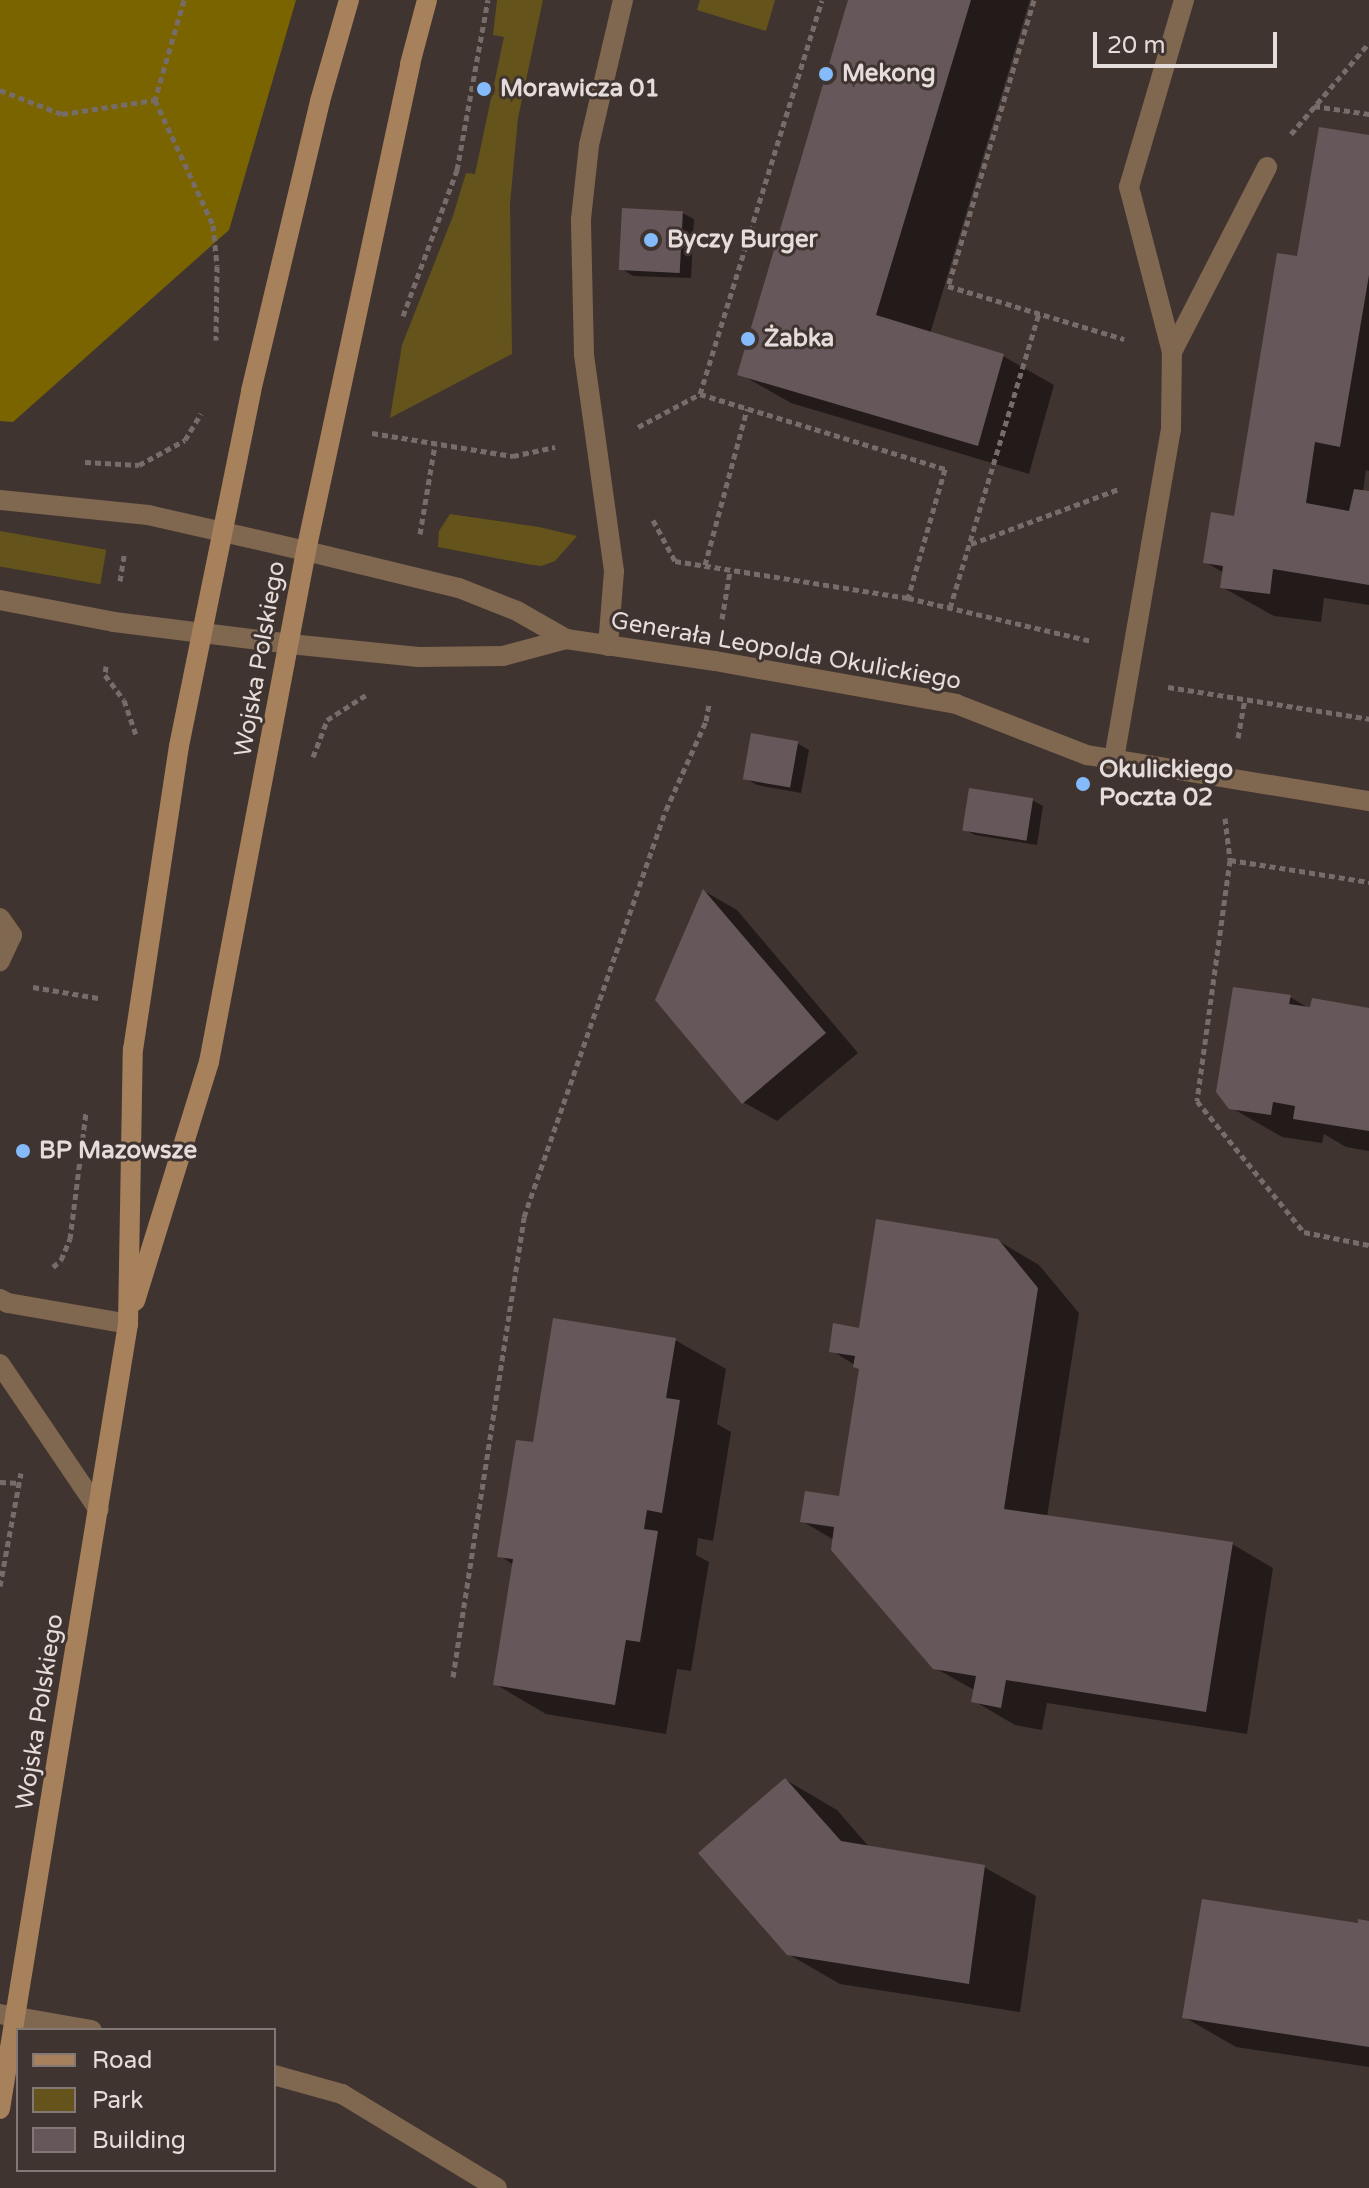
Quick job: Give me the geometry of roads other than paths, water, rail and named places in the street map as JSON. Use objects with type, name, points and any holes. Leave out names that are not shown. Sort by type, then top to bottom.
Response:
[{"type":"main road","name":"Wojska Polskiego","points":[[0,2109],[7,2015],[99,1510],[128,1324],[133,1050],[179,746],[222,532],[320,101],[349,0]]},
{"type":"main road","name":"Wojska Polskiego","points":[[128,1324],[209,1062],[306,551],[410,64],[427,0]]},
{"type":"street","points":[[608,646],[614,571],[585,368],[581,219],[589,145],[623,0]]},
{"type":"street","points":[[1114,759],[1171,429],[1172,352],[1129,187],[1184,0]]},
{"type":"street","points":[[1172,352],[1267,167]]},
{"type":"street","name":"Generała Leopolda Okulickiego","points":[[0,500],[148,515],[459,588],[517,611],[566,639],[715,661],[956,704],[1087,755],[1369,801]]},
{"type":"street","name":"Generała Leopolda Okulickiego","points":[[0,600],[114,622],[381,655],[503,656],[566,639]]},
{"type":"street","points":[[0,918],[12,935],[0,961]]},
{"type":"street","points":[[0,1299],[128,1324]]},
{"type":"street","points":[[0,1364],[99,1510]]},
{"type":"street","points":[[7,2015],[81,2028]]},
{"type":"street","points":[[276,2076],[342,2094],[497,2188]]},
{"type":"place","name":"Mekong","points":[[826,74]]},
{"type":"place","name":"Morawicza 01","points":[[484,89]]},
{"type":"place","name":"Byczy Burger","points":[[651,240]]},
{"type":"place","name":"Żabka","points":[[748,339]]},
{"type":"place","name":"Okulickiego Poczta 02","points":[[1083,784]]},
{"type":"place","name":"BP Mazowsze","points":[[23,1151]]}]
